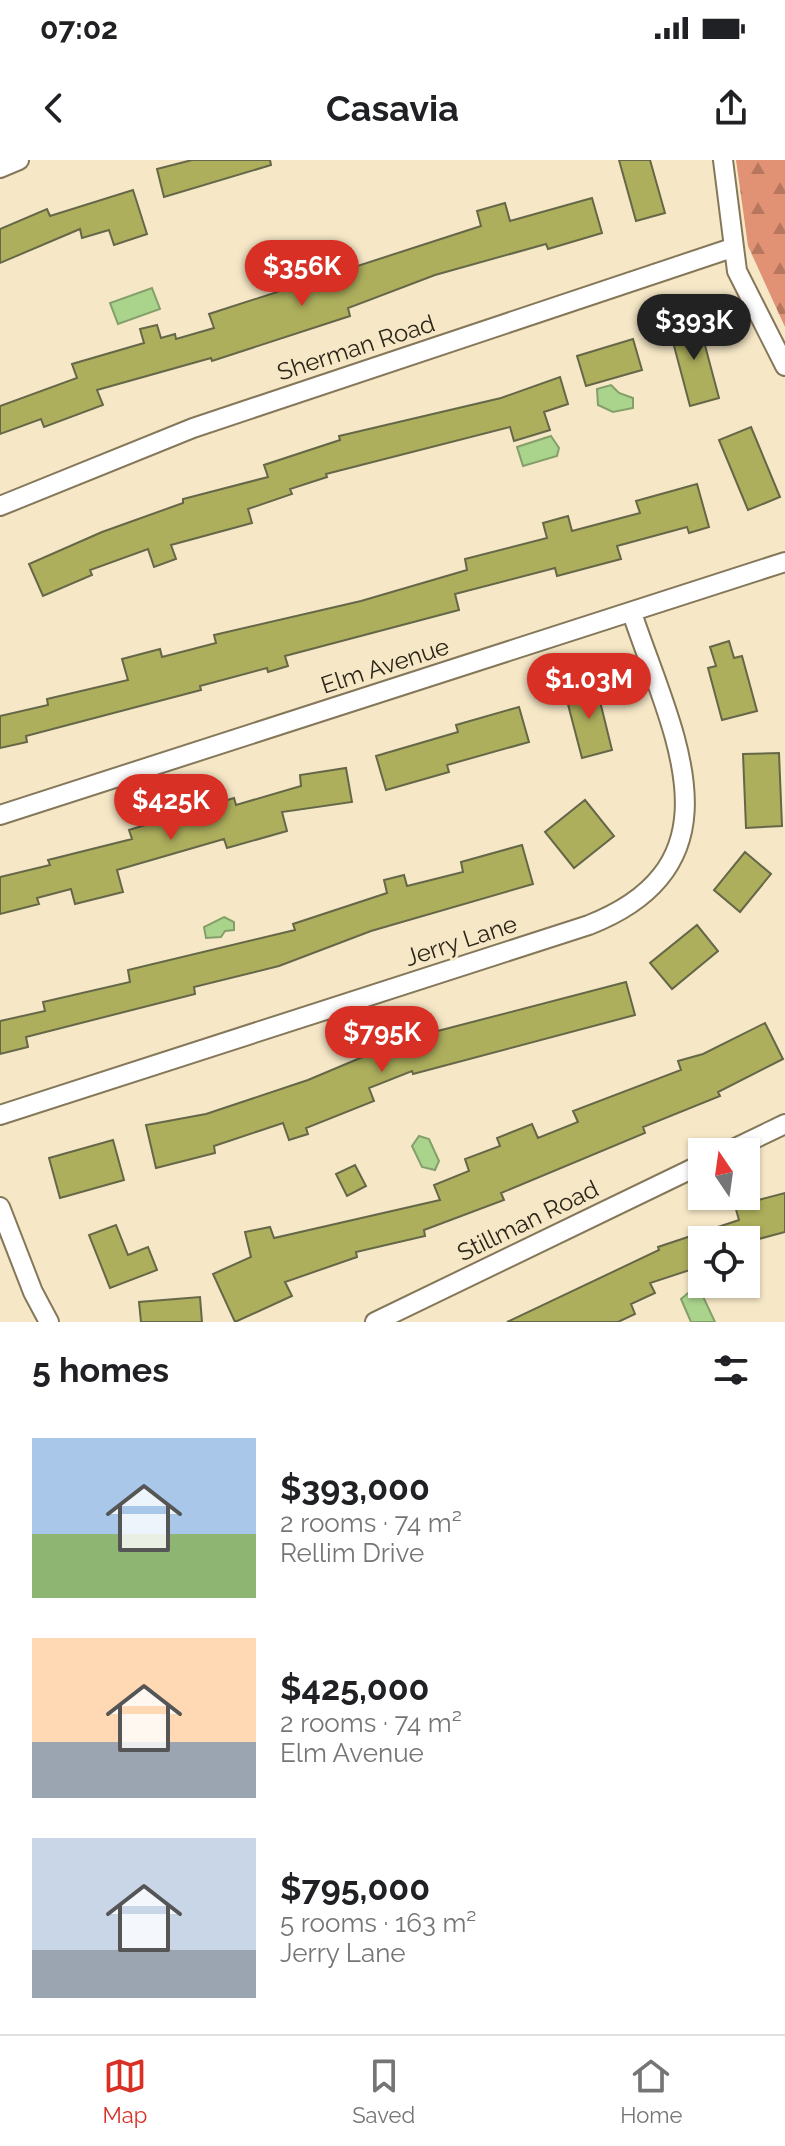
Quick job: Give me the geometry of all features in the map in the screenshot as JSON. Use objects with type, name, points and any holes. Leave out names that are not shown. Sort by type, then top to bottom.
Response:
[{"type":"street","points":[[0,168],[19,160]]},
{"type":"street","points":[[723,160],[737,271],[785,366]]},
{"type":"street","name":"Sherman Road","points":[[0,506],[193,428],[732,248]]},
{"type":"street","name":"Elm Avenue","points":[[0,815],[785,562]]},
{"type":"street","name":"Jerry Lane","points":[[0,1115],[589,925],[620,913],[641,898],[663,875],[678,846],[687,794],[682,761],[632,613]]},
{"type":"street","points":[[756,1138],[785,1124]]},
{"type":"street","name":"Stillman Road","points":[[375,1322],[688,1171]]},
{"type":"street","points":[[0,1207],[33,1292],[49,1322]]},
{"type":"green space","points":[[736,160],[785,160],[785,327],[748,246]]},
{"type":"shaded area","points":[[152,288],[160,309],[118,324],[110,303]]},
{"type":"shaded area","points":[[611,385],[619,393],[633,398],[633,408],[613,412],[598,405],[597,389]]},
{"type":"shaded area","points":[[551,436],[559,448],[557,456],[523,466],[517,447]]},
{"type":"shaded area","points":[[224,917],[234,922],[234,930],[225,931],[221,937],[206,938],[204,927]]},
{"type":"shaded area","points":[[419,1136],[429,1139],[439,1161],[435,1170],[422,1167],[412,1146]]},
{"type":"shaded area","points":[[688,1293],[688,1298],[704,1298],[715,1322],[691,1322],[681,1299]]},
{"type":"building","points":[[192,160],[270,160],[271,165],[164,197],[157,169]]},
{"type":"building","points":[[619,160],[650,160],[665,213],[636,221]]},
{"type":"building","points":[[133,190],[147,234],[114,245],[109,230],[82,238],[80,229],[0,263],[0,229],[47,209],[50,216]]},
{"type":"building","points":[[592,198],[602,233],[548,249],[546,244],[435,275],[348,308],[350,316],[212,361],[211,358],[97,390],[103,405],[44,427],[41,419],[0,434],[0,406],[77,378],[72,364],[144,343],[140,329],[157,325],[161,338],[175,334],[176,339],[214,328],[209,314],[481,226],[477,211],[505,203],[510,221]]},
{"type":"building","points":[[698,319],[719,398],[690,406],[669,327]]},
{"type":"building","points":[[633,339],[642,370],[586,386],[577,356]]},
{"type":"building","points":[[560,377],[568,404],[544,412],[550,430],[514,441],[510,427],[326,474],[327,477],[290,489],[292,494],[248,509],[252,523],[171,545],[176,559],[154,567],[148,549],[90,570],[92,575],[43,596],[29,564],[102,532],[183,503],[183,499],[268,477],[264,465],[340,440],[339,436],[501,398]]},
{"type":"building","points":[[751,427],[780,497],[748,510],[719,440]]},
{"type":"building","points":[[697,484],[709,527],[689,533],[687,527],[617,546],[621,559],[557,576],[555,568],[455,594],[459,610],[285,656],[288,666],[268,672],[267,668],[200,686],[201,690],[26,736],[27,742],[0,748],[0,716],[48,705],[47,699],[128,680],[122,659],[160,649],[162,657],[216,643],[214,635],[361,601],[467,570],[465,559],[547,538],[543,523],[568,516],[572,531],[640,513],[636,501]]},
{"type":"building","points":[[729,641],[734,658],[742,656],[757,711],[722,720],[708,668],[716,666],[710,647]]},
{"type":"building","points":[[596,685],[612,750],[582,758],[565,693]]},
{"type":"building","points":[[519,707],[529,742],[447,765],[449,772],[386,790],[376,756],[458,732],[456,725]]},
{"type":"building","points":[[779,753],[782,826],[746,828],[743,754]]},
{"type":"building","points":[[346,768],[352,802],[282,812],[287,831],[227,848],[224,839],[117,870],[123,892],[75,904],[71,889],[37,898],[39,904],[0,914],[0,877],[50,865],[48,860],[132,839],[129,830],[214,804],[234,798],[236,805],[301,786],[300,775]]},
{"type":"building","points":[[585,800],[614,836],[574,868],[545,832]]},
{"type":"building","points":[[522,845],[533,884],[371,931],[279,966],[194,987],[195,994],[26,1037],[28,1047],[0,1054],[0,1021],[45,1011],[43,1002],[130,982],[128,970],[295,930],[293,924],[387,893],[384,880],[404,875],[407,886],[463,872],[461,862]]},
{"type":"building","points":[[745,852],[771,874],[740,912],[714,890]]},
{"type":"building","points":[[697,925],[718,951],[672,989],[650,963]]},
{"type":"building","points":[[626,982],[635,1015],[413,1074],[412,1071],[369,1088],[374,1101],[306,1128],[308,1134],[289,1140],[283,1123],[214,1146],[215,1153],[156,1168],[146,1125],[206,1114],[308,1080],[403,1040]]},
{"type":"building","points":[[765,1023],[783,1059],[718,1092],[720,1096],[643,1127],[645,1133],[501,1193],[504,1200],[424,1230],[425,1236],[356,1252],[357,1257],[285,1282],[292,1296],[235,1322],[213,1274],[251,1257],[245,1232],[270,1227],[274,1238],[440,1200],[434,1185],[469,1171],[465,1159],[500,1146],[497,1138],[532,1124],[538,1138],[578,1122],[573,1111],[681,1070],[678,1061],[703,1054]]},
{"type":"building","points":[[113,1140],[124,1180],[60,1198],[49,1158]]},
{"type":"building","points":[[355,1165],[366,1186],[347,1196],[336,1174]]},
{"type":"building","points":[[785,1193],[785,1232],[760,1239],[760,1226],[721,1226],[739,1220],[736,1210],[760,1210],[760,1200]]},
{"type":"building","points":[[116,1225],[128,1255],[148,1247],[157,1270],[110,1288],[89,1235]]},
{"type":"building","points":[[688,1237],[688,1271],[650,1283],[655,1293],[631,1304],[635,1314],[618,1322],[507,1322],[659,1250],[658,1247]]},
{"type":"building","points":[[200,1297],[202,1322],[141,1322],[139,1302]]}]
